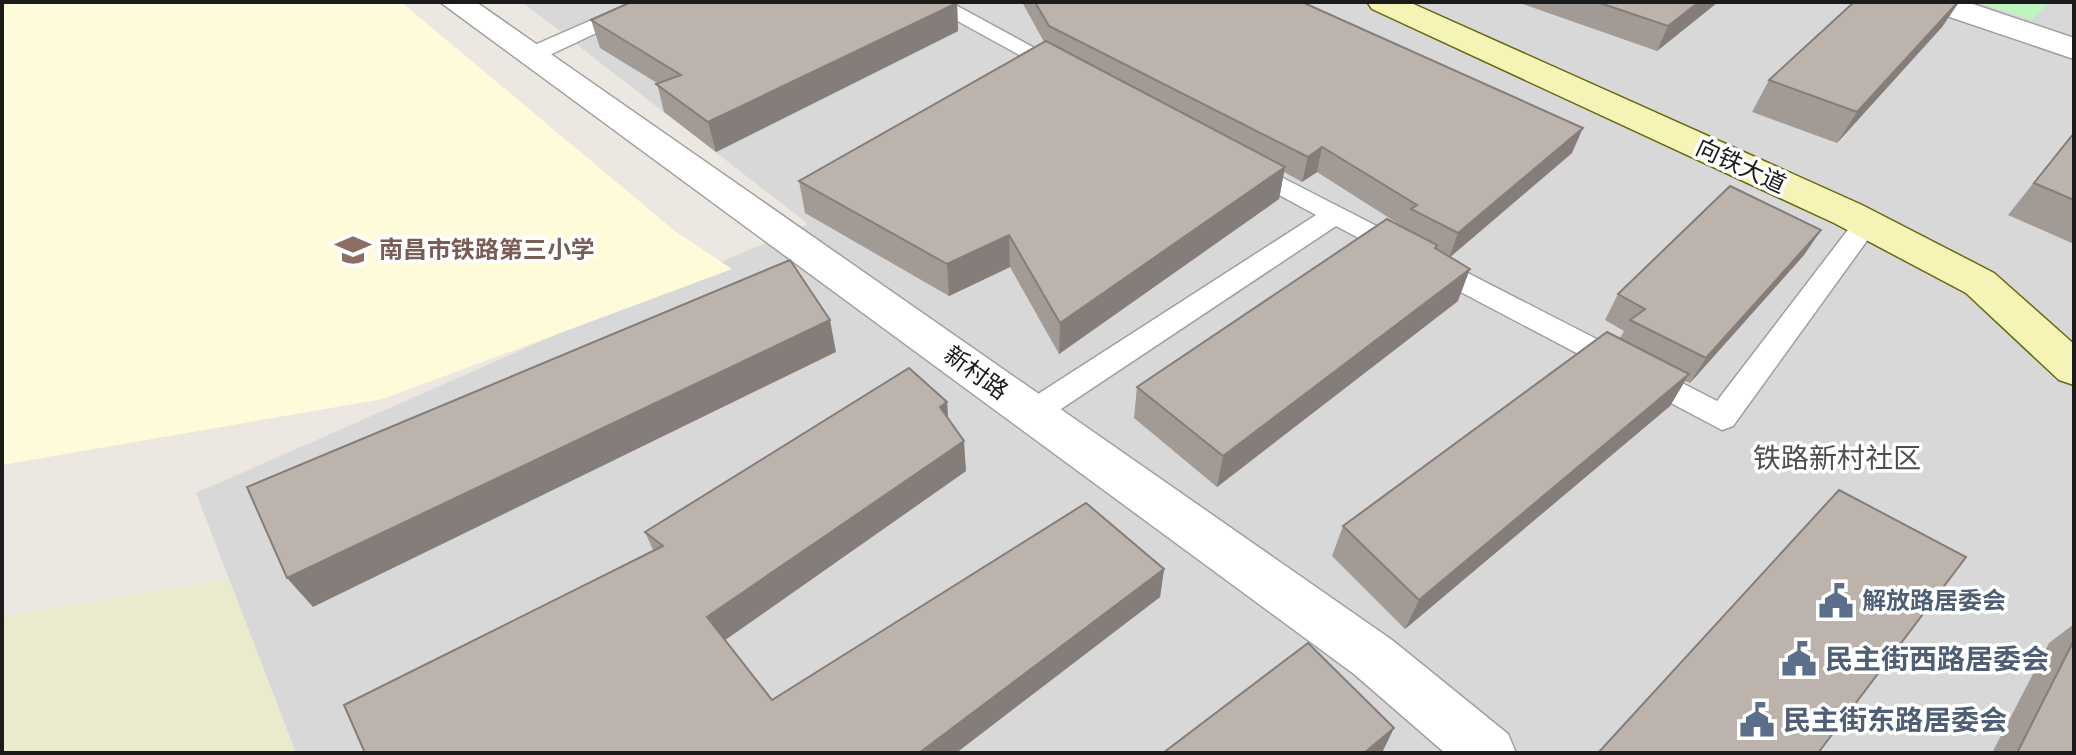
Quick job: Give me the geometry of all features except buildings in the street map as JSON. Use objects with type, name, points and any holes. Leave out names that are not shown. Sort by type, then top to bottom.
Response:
[{"type":"street","name":"新村路","points":[[456,2],[1373,657],[1488,753]]},
{"type":"street","name":"向铁大道","points":[[1383,2],[1866,224],[1980,283],[2074,369]]},
{"type":"street","points":[[1937,2],[2074,49]]},
{"type":"lane","points":[[531,55],[651,2]]},
{"type":"lane","points":[[934,2],[1086,82]]},
{"type":"lane","points":[[1225,155],[1722,418],[1866,224]]},
{"type":"lane","points":[[1032,413],[1335,214]]},
{"type":"shaded area","name":"南昌市铁路第三小学","points":[[2,2],[401,2],[675,231],[732,269],[383,399],[2,465]]},
{"type":"shaded area","points":[[522,2],[2074,2],[2074,753],[296,753],[196,493],[808,224]]},
{"type":"green space","points":[[1978,2],[2050,2],[2032,20]]},
{"type":"green space","points":[[229,579],[296,753],[2,753],[2,617]]},
{"type":"place","name":"南昌市铁路第三小学","points":[[353,250]]},
{"type":"place","name":"解放路居委会","points":[[1836,601]]},
{"type":"place","name":"民主街西路居委会","points":[[1799,659]]},
{"type":"place","name":"民主街东路居委会","points":[[1757,720]]},
{"type":"district","name":"铁路新村社区","points":[[1837,458]]}]
